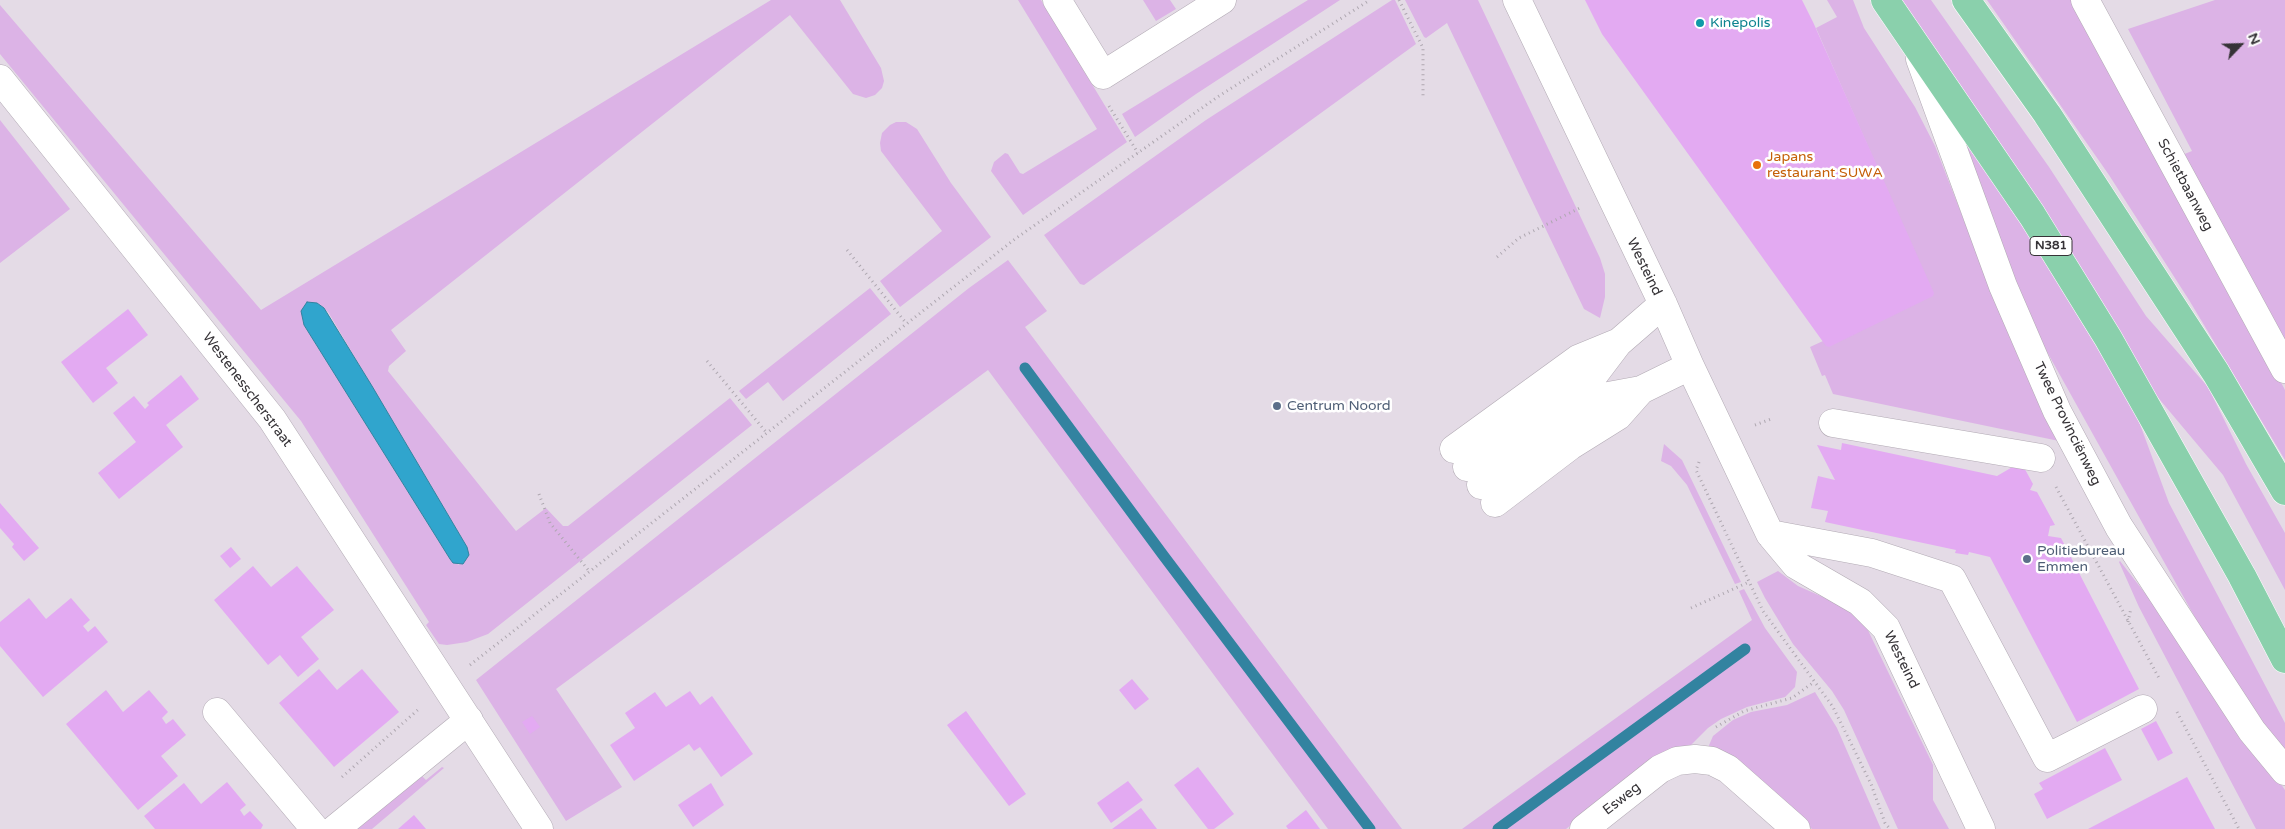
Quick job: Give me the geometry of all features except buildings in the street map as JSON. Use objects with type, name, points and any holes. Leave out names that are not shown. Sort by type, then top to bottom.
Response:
[{"type":"main road","name":"Twee Provinciënweg","points":[[1885,0],[2032,215],[2108,338],[2242,576],[2285,659]]},
{"type":"main road","points":[[1966,0],[2069,147],[2216,373],[2285,491]]},
{"type":"street","points":[[1057,0],[1103,75],[1222,0]]},
{"type":"street","name":"Westeind","points":[[1517,0],[1663,304],[1690,366],[1770,534],[1796,565],[1860,602],[1886,628],[1981,829]]},
{"type":"street","name":"Schietbaanweg","points":[[2085,0],[2285,369]]},
{"type":"street","name":"Twee Provinciënweg","points":[[1914,43],[2002,286],[2057,411],[2119,527],[2252,731],[2285,771]]},
{"type":"street","name":"Westenesscherstraat","points":[[0,79],[272,419],[539,829]]},
{"type":"street","points":[[1663,304],[1618,343],[1593,376],[1474,476],[1570,446],[1618,416],[1641,390],[1690,366]]},
{"type":"street","points":[[1833,424],[2041,458]]},
{"type":"street","points":[[1770,534],[1872,553],[1952,579],[2047,758],[2143,709]]},
{"type":"street","points":[[217,712],[308,821]]},
{"type":"street","points":[[335,829],[469,720]]},
{"type":"street","points":[[1695,759],[1712,761],[1728,770],[1796,829]]},
{"type":"street","name":"Esweg","points":[[1584,829],[1660,769],[1677,761],[1695,759]]},
{"type":"path","points":[[308,821],[445,684],[906,323],[1015,239],[1219,96],[1370,0]]},
{"type":"path","points":[[1399,0],[1423,48],[1423,99]]},
{"type":"path","points":[[1103,75],[1102,94],[1138,153]]},
{"type":"path","points":[[1497,257],[1519,238],[1609,194]]},
{"type":"path","points":[[847,250],[906,323]]},
{"type":"path","points":[[707,361],[766,432]]},
{"type":"path","points":[[1771,419],[1725,439],[1706,450],[1696,470],[1763,611],[1776,632],[1833,707],[1871,784],[1890,829]]},
{"type":"path","points":[[2041,458],[2161,682]]},
{"type":"path","points":[[539,494],[550,523],[589,571]]},
{"type":"path","points":[[1691,608],[1749,582]]},
{"type":"path","points":[[1695,759],[1706,737],[1718,726],[1744,711],[1792,698],[1814,682]]},
{"type":"path","points":[[2175,708],[2239,829]]},
{"type":"shaded area","points":[[771,0],[840,0],[881,68],[884,81],[882,88],[875,95],[866,98],[853,94],[790,15],[391,330],[406,351],[389,366],[388,371],[516,531],[546,508],[563,526],[568,526],[730,398],[752,425],[488,634],[467,642],[447,645],[439,644],[426,625],[429,622],[301,421],[0,54],[0,5],[261,310]],"holes":[[[317,303],[328,312],[467,547],[459,565],[450,559],[304,325],[302,318]]]},
{"type":"shaded area","points":[[1018,0],[1041,0],[1127,142],[1023,215],[991,171],[994,162],[1005,153],[1008,154],[1020,173],[1023,174],[1097,129]]},
{"type":"shaded area","points":[[1143,0],[1170,0],[1176,9],[1156,21]]},
{"type":"shaded area","points":[[1308,0],[1340,0],[1196,94],[1135,137],[1122,114]]},
{"type":"shaded area","points":[[1392,0],[1395,0],[1416,44],[1084,285],[1080,284],[1044,235],[1206,120]]},
{"type":"shaded area","points":[[1405,0],[1478,0],[1600,258],[1605,274],[1605,297],[1600,318],[1584,309],[1447,23],[1426,38],[1424,37]]},
{"type":"shaded area","points":[[1827,0],[1853,0],[1864,28],[1915,107],[1935,146],[1986,277],[2059,441],[1833,394],[1825,375],[1822,376],[1810,347],[1823,341],[1829,346],[1933,295],[1816,28],[1837,17]]},
{"type":"shaded area","points":[[1902,0],[1931,0],[2049,167],[2146,316],[2208,387],[2246,464],[2285,533],[2285,590],[2223,475],[2155,394],[2061,236],[2013,162]]},
{"type":"shaded area","points":[[1987,0],[2071,0],[2170,173],[2285,390],[2285,460],[2189,300],[2109,175]]},
{"type":"shaded area","points":[[2215,0],[2285,0],[2285,347],[2182,155],[2192,151],[2128,29]]},
{"type":"shaded area","points":[[0,120],[70,209],[0,263]]},
{"type":"shaded area","points":[[896,122],[906,122],[917,129],[951,183],[991,237],[900,307],[880,281],[942,231],[881,151],[882,133]]},
{"type":"shaded area","points":[[1954,123],[2032,241],[2134,408],[2169,503],[2285,723],[2285,751],[2260,719],[2212,648],[2046,350],[2012,278]]},
{"type":"shaded area","points":[[1008,260],[1047,311],[1025,327],[1402,829],[1328,829],[988,370],[556,689],[622,787],[566,821],[476,680],[969,288]]},
{"type":"shaded area","points":[[870,288],[891,314],[783,401],[768,382],[746,399],[739,391]]},
{"type":"shaded area","points":[[1664,444],[1682,460],[1741,582],[1735,584],[1687,485],[1671,466],[1661,461]]},
{"type":"shaded area","points":[[2120,561],[2183,642],[2285,790],[2285,829],[2256,829],[2139,607]]},
{"type":"shaded area","points":[[1778,571],[1798,586],[1841,605],[1864,622],[1933,765],[1933,800],[1949,829],[1898,829],[1844,710],[1832,691],[1793,644],[1757,582]]},
{"type":"shaded area","points":[[1744,589],[1765,628],[1797,672],[1795,687],[1785,697],[1747,707],[1721,719],[1708,728],[1688,748],[1651,763],[1566,829],[1462,829],[1752,620],[1739,591]]},
{"type":"shaded area","points":[[1815,692],[1837,728],[1881,829],[1812,829],[1744,767],[1707,750],[1713,736],[1733,720],[1751,712],[1787,705]]},
{"type":"shaded area","points":[[442,767],[444,768],[372,829],[355,829],[420,774],[426,780]]},
{"type":"water","points":[[307,302],[317,303],[324,308],[372,386],[467,547],[469,555],[463,564],[453,563],[450,559],[304,325],[301,311]]},
{"type":"waterway","points":[[1025,368],[1163,555],[1370,829]]},
{"type":"waterway","points":[[1498,829],[1745,649]]},
{"type":"place","name":"Kinepolis","points":[[1700,23]]},
{"type":"place","name":"Japans restaurant SUWA","points":[[1757,165]]},
{"type":"place","name":"Centrum Noord","points":[[1277,406]]},
{"type":"place","name":"Politiebureau Emmen","points":[[2027,559]]}]
